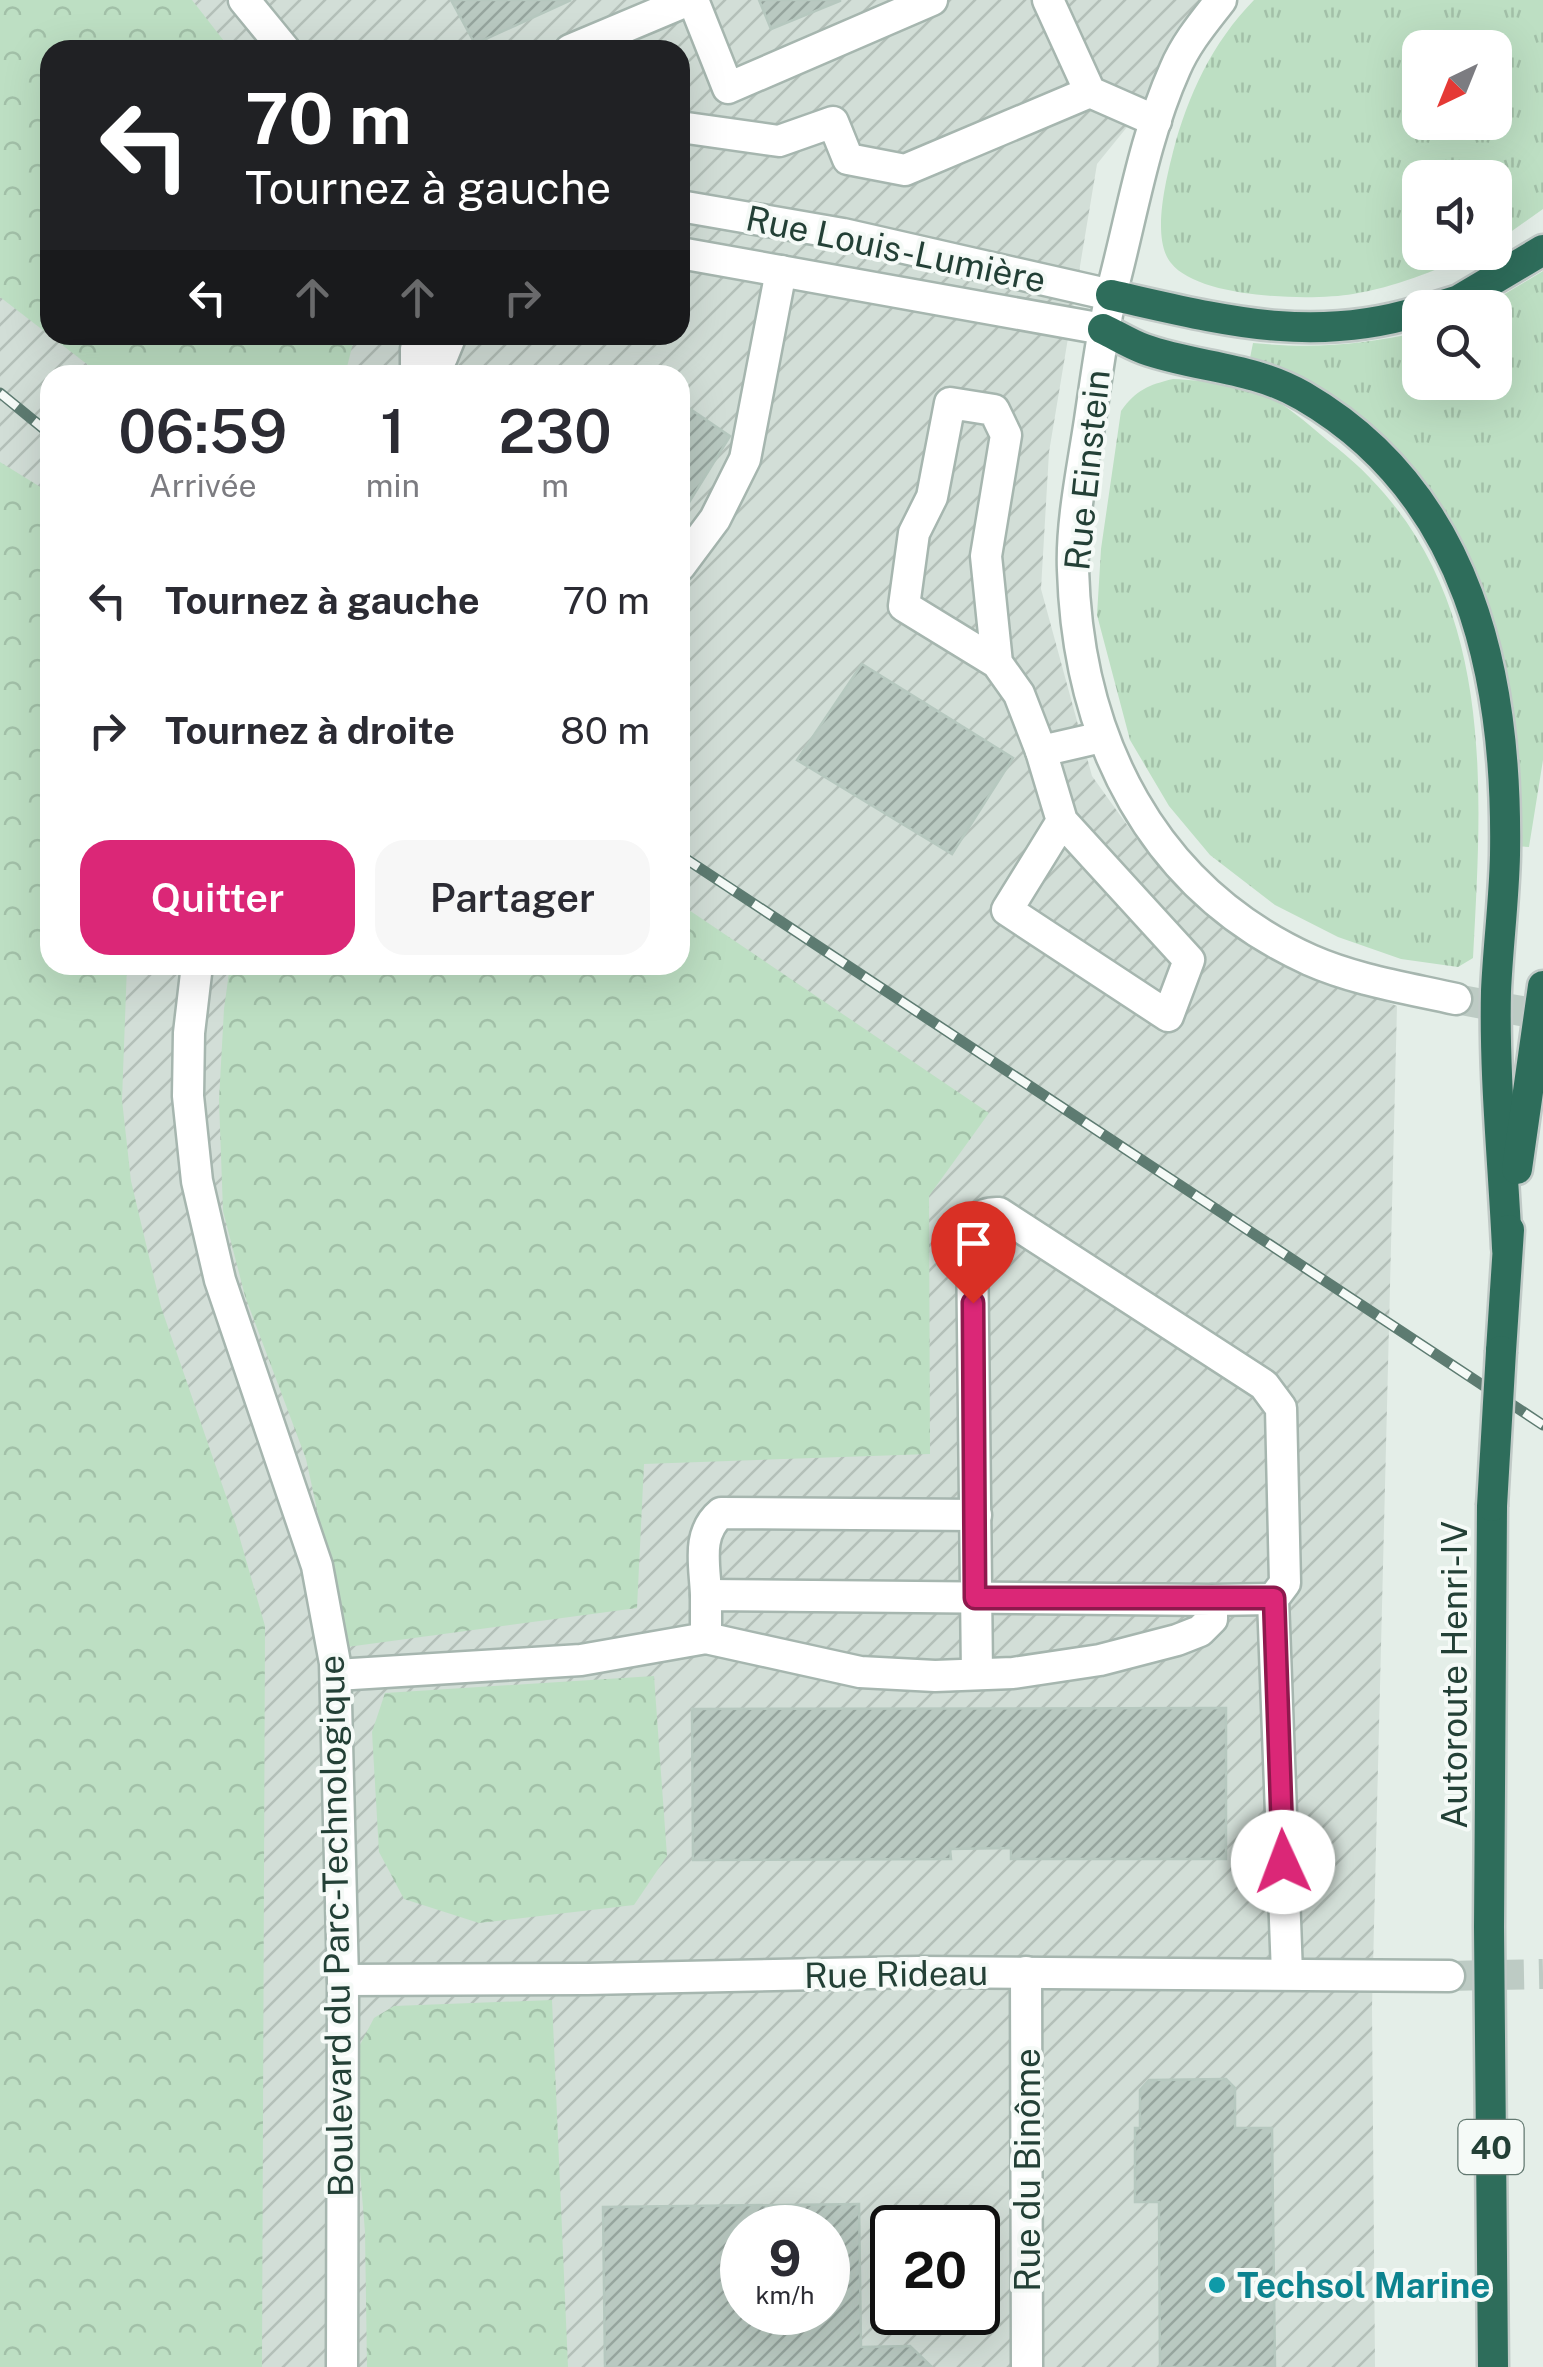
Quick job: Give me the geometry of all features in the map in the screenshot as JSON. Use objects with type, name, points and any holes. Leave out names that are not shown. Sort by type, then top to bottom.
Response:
[{"type":"highway","points":[[1476,290],[1543,250]]},
{"type":"highway","points":[[1111,294],[1215,318],[1286,328],[1336,329],[1402,317]]},
{"type":"highway","points":[[1103,329],[1144,349],[1249,372],[1302,395],[1360,436],[1400,476],[1451,550],[1475,612],[1497,700],[1503,766],[1504,856],[1496,994],[1507,1248]]},
{"type":"highway","name":"Autoroute Henri-IV","points":[[1493,2367],[1489,1927],[1492,1506],[1507,1248],[1543,986]]},
{"type":"street","points":[[244,0],[277,40]]},
{"type":"street","points":[[594,40],[691,0],[728,88],[730,136]]},
{"type":"street","points":[[728,88],[932,0]]},
{"type":"street","points":[[1048,0],[1090,92],[1156,121]]},
{"type":"street","name":"Rue Einstein","points":[[1221,0],[1192,36],[1175,68],[1144,156],[1103,329],[1072,566],[1088,694],[1102,737],[1131,800],[1168,852],[1240,921],[1312,961],[1374,981],[1456,999]]},
{"type":"street","points":[[690,129],[779,142],[833,122],[848,160],[905,170],[1090,92]]},
{"type":"street","name":"Rue Louis-Lumière","points":[[690,208],[859,238],[1111,294]]},
{"type":"street","name":"Rue Louis-Lumière","points":[[690,255],[1103,329]]},
{"type":"street","points":[[690,552],[715,518],[744,458],[781,271]]},
{"type":"street","points":[[998,663],[986,556],[1006,435],[994,410],[950,403],[932,496],[914,533],[904,606],[998,663],[1019,694],[1062,821],[1189,960],[1168,1016],[1007,910],[1062,821]]},
{"type":"street","points":[[1041,752],[1102,737]]},
{"type":"street","name":"Boulevard du Parc-Technologique","points":[[196,975],[189,1033],[188,1096],[197,1180],[220,1280],[316,1566],[336,1675],[343,1980],[342,2367]]},
{"type":"street","points":[[977,1674],[973,1227],[980,1216],[999,1214],[1264,1385],[1281,1408],[1284,1583],[1274,1598],[1287,1974]]},
{"type":"street","points":[[706,1638],[705,1533],[721,1512],[976,1515]]},
{"type":"street","points":[[706,1596],[1274,1598]]},
{"type":"street","points":[[336,1675],[580,1660],[706,1638],[860,1672],[977,1674],[1100,1660],[1176,1640],[1200,1631],[1212,1619],[1212,1600]]},
{"type":"street","name":"Rue Rideau","points":[[343,1980],[1026,1972],[1449,1976]]},
{"type":"street","name":"Rue du Binôme","points":[[1026,1972],[1027,2367]]},
{"type":"shaded area","points":[[0,0],[1221,0],[1175,68],[1097,164],[1049,452],[1041,589],[1092,776],[1145,850],[1201,908],[1279,960],[1397,1006],[1372,2007],[1375,2367],[0,2367]]},
{"type":"green space","points":[[0,0],[192,0],[223,40],[40,40],[40,328],[0,297]]},
{"type":"green space","points":[[1254,0],[1543,0],[1543,209],[1512,231],[1512,160],[1402,160],[1402,270],[1436,270],[1369,291],[1285,297],[1230,290],[1185,275],[1171,263],[1162,239],[1167,178],[1194,90],[1226,34]]},
{"type":"green space","points":[[1543,271],[1543,760],[1529,847],[1515,846],[1512,726],[1501,647],[1475,570],[1456,532],[1435,497],[1382,435],[1326,395],[1250,358],[1253,343],[1337,345],[1402,335],[1402,400],[1512,400],[1511,290]]},
{"type":"green space","points":[[62,345],[352,345],[348,365],[88,365]]},
{"type":"green space","points":[[1173,379],[1244,388],[1283,405],[1336,447],[1389,498],[1427,555],[1453,617],[1469,681],[1476,749],[1473,958],[1458,967],[1401,959],[1338,937],[1275,905],[1210,855],[1169,806],[1130,740],[1097,615],[1101,549],[1121,411],[1143,389]]},
{"type":"green space","points":[[0,462],[40,487],[40,975],[127,975],[122,1100],[131,1181],[161,1307],[236,1525],[265,1626],[262,2367],[0,2367]]},
{"type":"green space","points":[[690,911],[989,1113],[929,1196],[930,1454],[644,1464],[637,1608],[347,1647],[306,1459],[245,1296],[223,1211],[219,1100],[229,975],[690,975]]},
{"type":"green space","points":[[654,1676],[667,1856],[634,1905],[479,1923],[404,1899],[379,1852],[372,1732],[385,1693]]},
{"type":"green space","points":[[552,2000],[568,2367],[367,2367],[365,2232],[351,2062],[374,2018],[394,2006]]},
{"type":"building","points":[[451,0],[571,0],[484,40],[473,40]]},
{"type":"building","points":[[759,0],[840,0],[840,1],[771,29]]},
{"type":"building","points":[[690,409],[730,436],[690,501]]},
{"type":"building","points":[[862,664],[1013,758],[952,854],[797,760]]},
{"type":"building","points":[[1226,1708],[1226,1859],[1011,1859],[1011,1848],[950,1849],[951,1859],[693,1860],[692,1709]]},
{"type":"building","name":"Techsol Marine","points":[[1226,2079],[1235,2088],[1235,2128],[1272,2128],[1275,2367],[1160,2367],[1159,2202],[1135,2202],[1135,2128],[1140,2128],[1140,2090],[1149,2080]]},
{"type":"building","points":[[859,2204],[861,2347],[910,2346],[932,2367],[605,2367],[603,2207],[720,2206],[720,2335],[850,2335],[850,2205],[774,2205]]},
{"type":"tunnel","points":[[1456,999],[1543,1015]]},
{"type":"tunnel","points":[[1449,1976],[1543,1974]]},
{"type":"railway","points":[[0,393],[40,426]]},
{"type":"railway","points":[[690,862],[1543,1425]]},
{"type":"place","name":"Techsol Marine","points":[[1217,2285]]},
{"type":"route","points":[[973,1303],[975,1598],[1274,1598],[1283,1862]]}]
